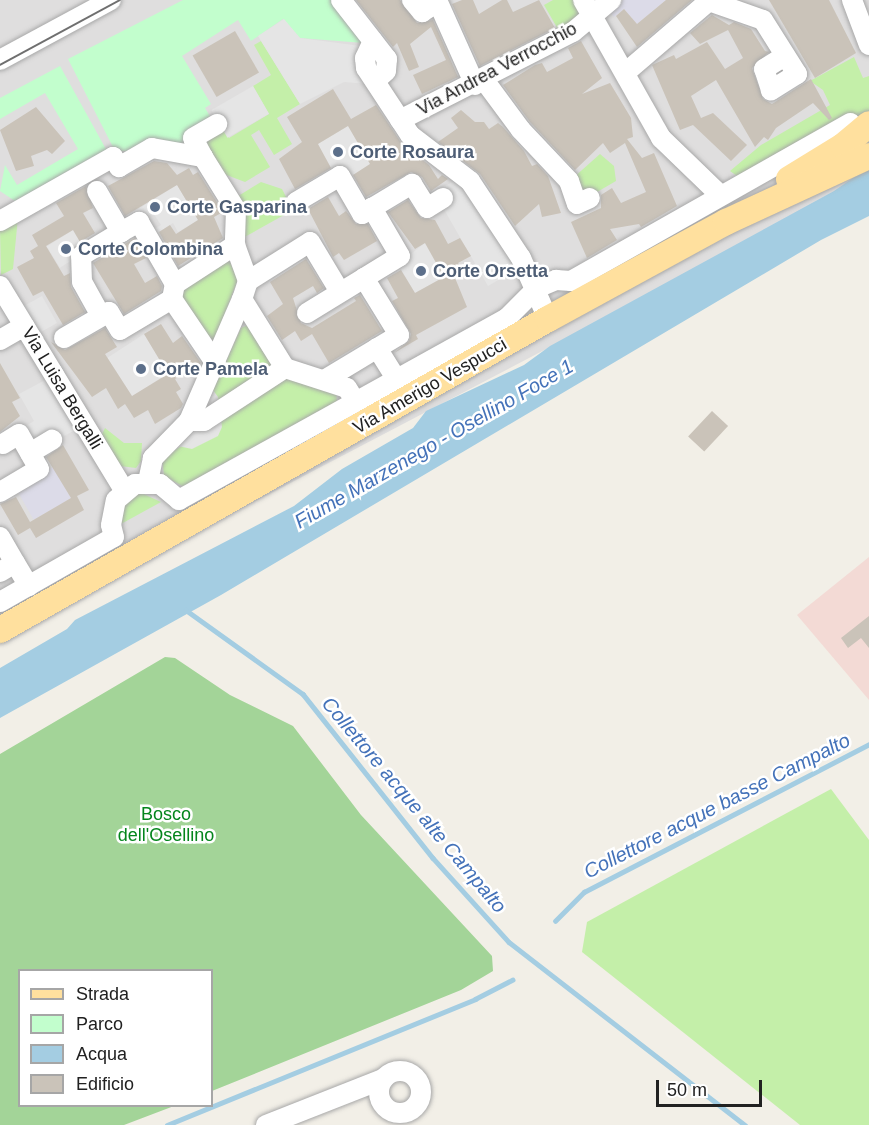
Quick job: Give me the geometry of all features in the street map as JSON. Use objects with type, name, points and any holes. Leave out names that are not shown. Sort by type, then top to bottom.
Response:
[{"type":"main road","points":[[726,222],[843,146],[860,123]]},
{"type":"main road","name":"Via Amerigo Vespucci","points":[[0,630],[86,567],[726,222],[869,156]]},
{"type":"street","points":[[0,60],[111,0]]},
{"type":"street","points":[[341,0],[373,41],[365,58],[366,68],[410,135],[470,182],[537,288],[548,319]]},
{"type":"street","points":[[412,0],[422,12],[437,1],[479,82],[568,181],[577,204],[590,198]]},
{"type":"street","name":"Via Andrea Verrocchio","points":[[400,120],[479,82],[573,32],[588,7],[611,0]]},
{"type":"street","points":[[852,0],[869,45]]},
{"type":"street","points":[[863,0],[869,10]]},
{"type":"street","points":[[625,73],[709,1],[763,20],[785,56]]},
{"type":"street","points":[[588,7],[662,138],[719,194]]},
{"type":"street","points":[[0,602],[29,586],[86,567],[114,537],[111,512],[124,490],[148,482],[171,490],[179,500],[507,318],[519,302],[537,288],[556,280],[571,281],[719,194],[860,123]]},
{"type":"street","points":[[217,124],[193,138],[236,210],[236,245],[245,290],[285,368]]},
{"type":"street","points":[[0,221],[112,157],[119,167],[152,148],[203,157]]},
{"type":"street","points":[[296,202],[340,176],[362,214],[412,184],[427,208],[443,198]]},
{"type":"street","points":[[97,191],[121,232]]},
{"type":"street","points":[[307,313],[400,256],[372,208]]},
{"type":"street","points":[[216,364],[174,291],[139,222],[81,256],[82,282],[105,314],[120,330],[174,291],[236,245]]},
{"type":"street","points":[[148,482],[153,459],[189,421],[216,364],[245,290],[310,243],[340,292]]},
{"type":"street","points":[[326,379],[399,335],[364,278]]},
{"type":"street","name":"Via Luisa Bergalli","points":[[0,286],[124,490]]},
{"type":"street","points":[[64,338],[105,314]]},
{"type":"street","points":[[0,340],[24,326]]},
{"type":"street","points":[[377,348],[396,379]]},
{"type":"street","points":[[189,421],[204,420],[285,368],[326,379],[347,388],[355,401]]},
{"type":"street","points":[[3,444],[19,434],[37,465]]},
{"type":"street","points":[[0,492],[37,465],[52,440]]},
{"type":"street","points":[[0,537],[8,568],[29,586]]},
{"type":"street","points":[[266,1125],[357,1090],[393,1072],[405,1072],[416,1078],[420,1090],[418,1102],[409,1110],[391,1111],[382,1102],[357,1090]]},
{"type":"street","points":[[382,1102],[378,1090],[383,1079]]},
{"type":"shaded area","points":[[0,0],[869,0],[869,180],[0,635]]},
{"type":"shaded area","points":[[623,0],[666,0],[637,24],[624,9],[614,17],[609,11]]},
{"type":"shaded area","points":[[284,19],[300,38],[361,46],[369,84],[344,82],[300,104],[258,36]]},
{"type":"shaded area","points":[[253,86],[269,114],[227,138],[211,110]]},
{"type":"shaded area","name":"Corte Rosaura","points":[[346,122],[373,162],[350,177],[334,173],[324,156],[311,148]]},
{"type":"shaded area","points":[[456,180],[466,187],[519,268],[488,286],[434,192]]},
{"type":"shaded area","name":"Corte Gasparina","points":[[177,185],[198,220],[178,232],[173,223],[154,235],[151,231],[161,225],[153,213],[143,219],[135,211]]},
{"type":"shaded area","name":"Corte Colombina","points":[[73,230],[86,251],[60,268],[47,246]]},
{"type":"shaded area","name":"Corte Orsetta","points":[[425,243],[444,277],[415,293],[398,264]]},
{"type":"shaded area","points":[[42,296],[57,323],[37,334],[22,307]]},
{"type":"shaded area","name":"Corte Pamela","points":[[144,334],[169,373],[132,397],[107,358]]},
{"type":"shaded area","points":[[49,378],[77,429],[37,451],[24,427],[34,421],[19,394]]},
{"type":"shaded area","points":[[213,390],[218,397],[222,427],[218,436],[192,449],[178,446]]},
{"type":"shaded area","points":[[53,467],[71,498],[34,520],[16,488]]},
{"type":"shaded area","points":[[869,557],[869,700],[797,615]]},
{"type":"green space","points":[[183,0],[333,0],[364,43],[300,38],[283,19],[251,41],[238,20],[182,56],[211,104],[205,108],[213,121],[198,153],[115,151],[68,59]]},
{"type":"green space","points":[[553,0],[575,0],[584,17],[559,31],[544,5]]},
{"type":"green space","points":[[261,41],[300,104],[277,118],[292,144],[274,155],[259,130],[251,135],[270,167],[245,182],[216,171],[200,145],[224,130],[229,138],[269,114],[253,86],[271,75],[254,45]]},
{"type":"green space","points":[[854,57],[863,78],[869,76],[869,111],[864,120],[847,114],[737,176],[730,171],[761,145],[830,105],[823,90],[810,81]]},
{"type":"green space","points":[[60,66],[107,151],[18,203],[0,191],[5,165],[17,185],[78,149],[45,93],[0,119],[0,98]]},
{"type":"green space","points":[[600,154],[614,166],[616,181],[585,199],[573,178]]},
{"type":"green space","points":[[261,182],[282,189],[293,210],[241,239],[235,198]]},
{"type":"green space","points":[[18,217],[13,269],[1,275],[0,228]]},
{"type":"green space","points":[[228,258],[238,279],[213,345],[181,301],[184,287]]},
{"type":"green space","points":[[252,323],[275,366],[219,403],[213,390],[241,328]]},
{"type":"green space","points":[[286,375],[336,389],[337,402],[184,487],[164,476],[162,459]]},
{"type":"green space","points":[[105,428],[124,443],[142,443],[141,461],[136,468],[120,466],[102,434]]},
{"type":"green space","points":[[137,491],[161,502],[121,524],[125,499]]},
{"type":"green space","name":"Bosco dell'Osellino","points":[[165,657],[175,658],[230,695],[293,726],[361,815],[492,956],[493,971],[461,990],[213,1091],[213,969],[18,969],[18,1107],[171,1107],[124,1125],[0,1125],[0,754]]},
{"type":"green space","points":[[831,789],[869,840],[869,1125],[800,1125],[582,952],[587,922]]},
{"type":"water","name":"Fiume Marzenego - Osellino Foce 1","points":[[869,167],[869,216],[821,240],[221,595],[0,718],[0,668],[67,629],[75,620],[294,506],[342,469],[413,428],[426,411],[524,365],[550,346],[834,191]]},
{"type":"building","points":[[356,0],[400,0],[417,23],[433,20],[458,77],[422,94],[413,75],[446,60],[431,27],[410,44],[419,67],[409,71],[397,43],[393,47]]},
{"type":"building","points":[[462,0],[473,0],[479,14],[502,0],[507,0],[513,12],[539,0],[555,28],[480,66],[452,4]]},
{"type":"building","points":[[666,0],[692,0],[637,47],[616,16],[624,9],[637,24]]},
{"type":"building","points":[[769,0],[829,0],[856,53],[815,78]]},
{"type":"building","points":[[712,15],[729,25],[734,22],[751,29],[765,51],[769,52],[752,68],[763,99],[772,104],[811,79],[832,118],[829,120],[813,103],[776,128],[768,140],[764,137],[755,147],[716,80],[691,96],[701,118],[713,113],[747,145],[731,161],[693,125],[680,130],[652,65],[674,55],[676,59],[707,42],[725,69],[743,58],[728,30],[700,44],[690,33]]},
{"type":"building","points":[[235,31],[259,73],[217,97],[193,56]]},
{"type":"building","points":[[581,41],[602,78],[582,94],[610,83],[631,118],[633,137],[627,139],[642,158],[654,153],[677,206],[641,227],[639,224],[610,229],[617,240],[587,258],[571,222],[601,208],[601,195],[612,188],[621,203],[646,192],[625,143],[610,153],[603,143],[575,170],[530,122],[503,85],[535,65],[542,63],[547,72],[573,58],[568,48]]},
{"type":"building","points":[[333,89],[351,119],[376,105],[402,144],[429,165],[438,179],[442,175],[448,179],[431,191],[422,177],[411,172],[366,197],[353,175],[370,164],[348,126],[318,144],[331,168],[295,189],[279,159],[302,142],[287,117]]},
{"type":"building","points":[[36,107],[65,141],[52,154],[47,150],[31,156],[34,166],[16,171],[0,130]]},
{"type":"building","points":[[461,110],[475,122],[484,122],[489,129],[498,123],[503,127],[524,151],[532,166],[537,164],[548,176],[561,213],[542,217],[539,204],[515,226],[480,174],[438,142],[458,128],[451,118]]},
{"type":"building","points":[[154,161],[167,163],[177,175],[189,168],[193,175],[198,172],[223,212],[214,217],[223,238],[178,266],[159,232],[170,225],[176,234],[198,220],[177,185],[125,216],[108,186]]},
{"type":"building","points":[[86,186],[93,208],[83,213],[95,233],[80,242],[73,230],[46,246],[64,276],[70,273],[71,287],[85,312],[63,325],[43,291],[33,296],[17,267],[34,258],[30,251],[38,246],[32,235],[64,216],[56,203]]},
{"type":"building","points":[[328,197],[339,216],[346,211],[356,224],[368,224],[377,241],[344,260],[339,253],[333,257],[308,209]]},
{"type":"building","points":[[408,200],[421,218],[435,220],[448,244],[460,238],[471,256],[458,263],[461,268],[453,273],[467,307],[416,335],[418,339],[394,353],[409,341],[411,334],[392,301],[398,298],[387,278],[401,270],[415,293],[444,277],[425,243],[415,249],[388,212]]},
{"type":"building","points":[[135,238],[146,258],[134,264],[145,283],[157,276],[162,286],[161,291],[124,314],[93,263]]},
{"type":"building","points":[[306,259],[324,288],[317,293],[313,286],[293,298],[301,323],[312,328],[356,301],[354,298],[360,295],[382,331],[329,363],[312,334],[301,341],[295,331],[282,340],[267,316],[283,304],[270,282]]},
{"type":"building","points":[[161,324],[173,343],[182,336],[201,363],[175,379],[181,389],[176,392],[183,404],[181,408],[155,424],[148,410],[134,418],[125,404],[118,409],[106,388],[92,397],[51,342],[65,350],[105,328],[117,347],[105,354],[132,396],[168,374],[144,334]]},
{"type":"building","points":[[0,363],[20,398],[12,402],[20,416],[0,432]]},
{"type":"building","points":[[712,411],[728,426],[704,452],[688,437]]},
{"type":"building","points":[[63,445],[89,490],[77,496],[84,510],[36,538],[30,528],[18,535],[0,504],[16,497],[30,522],[71,498],[46,457]]},
{"type":"building","points":[[869,616],[869,648],[861,638],[848,648],[841,638]]},
{"type":"waterway","name":"Collettore acque alte Campalto","points":[[186,610],[303,694],[433,858],[509,942],[745,1125]]},
{"type":"waterway","name":"Collettore acque basse Campalto","points":[[555,921],[584,892],[869,744]]},
{"type":"waterway","name":"Collettore acque basse Campalto","points":[[213,1106],[475,999],[512,980]]},
{"type":"waterway","name":"Collettore acque basse Campalto","points":[[167,1125],[211,1107]]},
{"type":"tram line","points":[[0,65],[120,0]]},
{"type":"place","name":"Corte Rosaura","points":[[338,152]]},
{"type":"place","name":"Corte Gasparina","points":[[155,207]]},
{"type":"place","name":"Corte Colombina","points":[[66,249]]},
{"type":"place","name":"Corte Orsetta","points":[[421,271]]},
{"type":"place","name":"Corte Pamela","points":[[141,369]]}]
